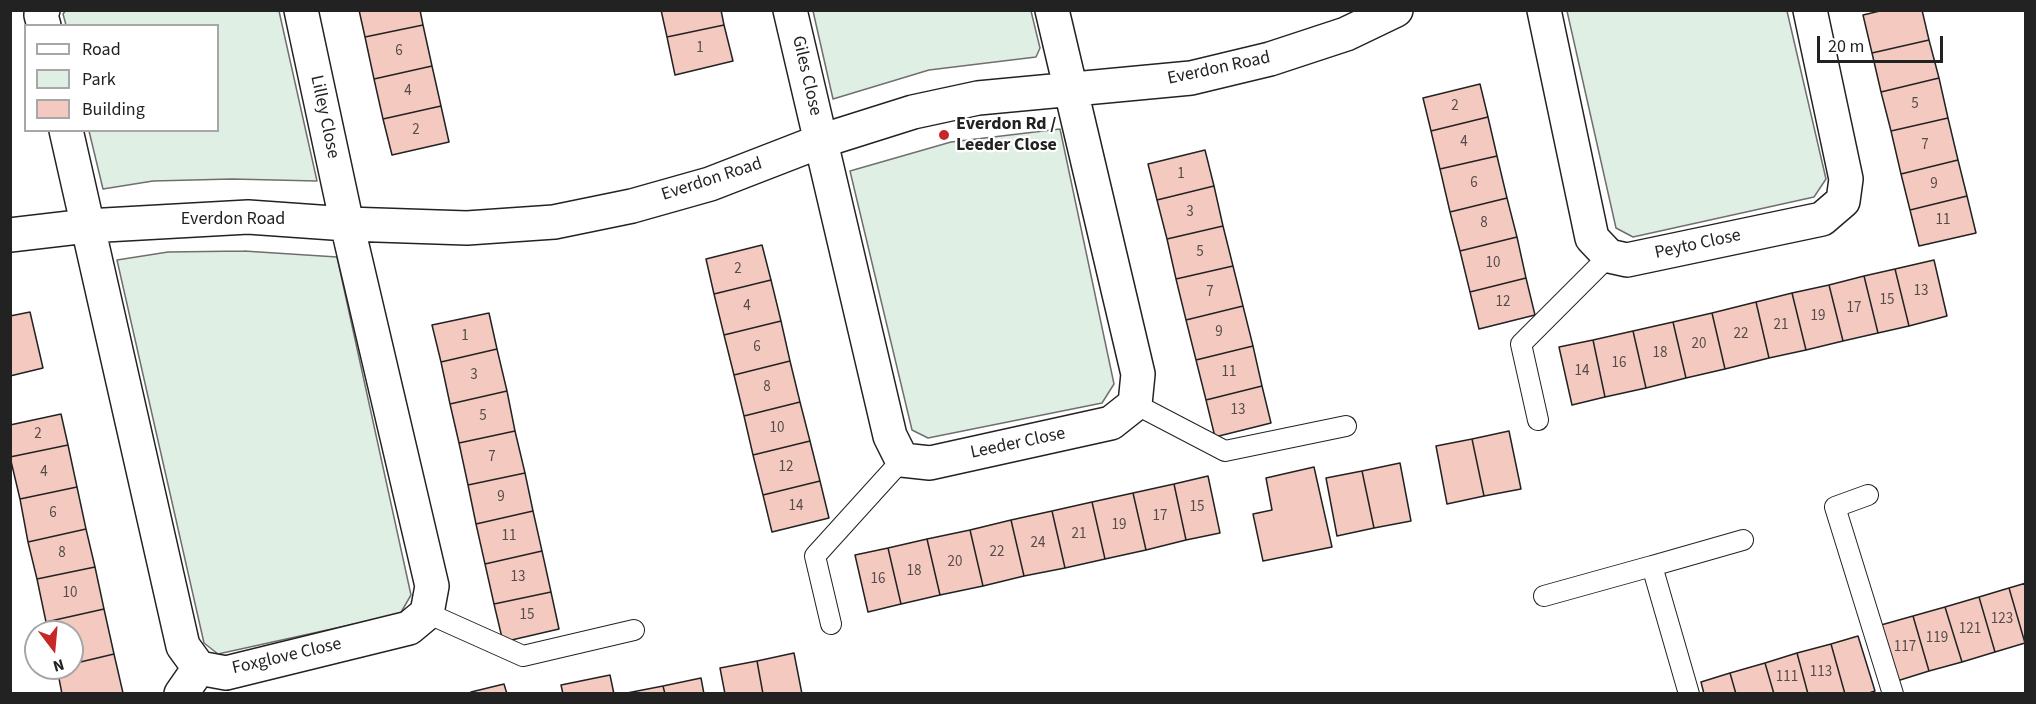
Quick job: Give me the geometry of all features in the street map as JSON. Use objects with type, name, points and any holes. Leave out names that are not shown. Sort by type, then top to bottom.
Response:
[{"type":"street","name":"Lilley Close","points":[[301,10],[347,224]]},
{"type":"street","name":"Giles Close","points":[[790,10],[821,141]]},
{"type":"street","points":[[1052,10],[1138,374],[1136,404]]},
{"type":"street","name":"Everdon Road","points":[[10,235],[87,226],[248,217],[347,224],[467,228],[554,222],[632,206],[710,184],[821,141],[913,112],[978,99],[1191,78],[1270,59],[1335,38],[1396,10]]},
{"type":"street","points":[[1544,10],[1592,238],[1609,256]]},
{"type":"street","name":"Peyto Close","points":[[1609,256],[1627,260],[1822,219],[1843,201],[1846,179],[1810,10]]},
{"type":"street","points":[[66,132],[87,226]]},
{"type":"street","points":[[821,141],[890,436],[902,460]]},
{"type":"street","points":[[347,224],[432,586],[427,614]]},
{"type":"street","name":"Foxglove Close","points":[[87,226],[190,681],[409,628],[427,614]]},
{"type":"street","name":"Leeder Close","points":[[902,460],[930,463],[1111,423],[1136,404]]},
{"type":"lane","points":[[1538,420],[1521,344],[1609,256]]},
{"type":"lane","points":[[1136,404],[1225,452],[1346,426]]},
{"type":"lane","points":[[831,624],[815,556],[902,460]]},
{"type":"lane","points":[[1868,495],[1835,507],[1893,693]]},
{"type":"lane","points":[[1544,596],[1743,540]]},
{"type":"lane","points":[[1652,567],[1689,693]]},
{"type":"lane","points":[[427,614],[523,656],[634,630]]},
{"type":"green space","points":[[66,10],[279,11],[317,181],[232,179],[153,181],[103,189],[89,132],[219,132],[219,24],[66,24],[63,14]]},
{"type":"green space","points":[[813,11],[1031,11],[1040,48],[1036,57],[929,70],[833,99]]},
{"type":"green space","points":[[1567,11],[1787,11],[1826,179],[1814,197],[1633,237],[1616,228]]},
{"type":"green space","points":[[1060,129],[1114,384],[1102,403],[928,438],[912,430],[850,171],[951,142]]},
{"type":"green space","points":[[244,251],[337,257],[411,595],[400,614],[218,654],[204,643],[117,260],[168,252]]},
{"type":"building","points":[[359,10],[420,10],[423,25],[365,37]]},
{"type":"building","points":[[661,10],[721,10],[724,25],[667,37]]},
{"type":"building","points":[[1884,10],[1922,10],[1929,40],[1872,53],[1863,15]]},
{"type":"building","points":[[423,25],[432,66],[374,79],[365,37]]},
{"type":"building","points":[[724,25],[733,61],[675,75],[667,37]]},
{"type":"building","points":[[1929,40],[1939,78],[1881,92],[1872,53]]},
{"type":"building","points":[[432,66],[441,106],[383,119],[374,79]]},
{"type":"building","points":[[1939,78],[1948,118],[1891,131],[1881,92]]},
{"type":"building","points":[[1480,84],[1488,117],[1431,131],[1423,98]]},
{"type":"building","points":[[441,106],[449,142],[392,155],[383,119]]},
{"type":"building","points":[[1488,117],[1497,156],[1440,169],[1431,131]]},
{"type":"building","points":[[1948,118],[1958,160],[1901,174],[1891,131]]},
{"type":"building","points":[[1205,150],[1214,186],[1157,200],[1148,164]]},
{"type":"building","points":[[1497,156],[1507,198],[1450,212],[1440,169]]},
{"type":"building","points":[[1958,160],[1967,196],[1910,210],[1901,174]]},
{"type":"building","points":[[1214,186],[1223,226],[1167,239],[1157,200]]},
{"type":"building","points":[[1967,196],[1976,233],[1919,246],[1910,210]]},
{"type":"building","points":[[1507,198],[1517,237],[1460,251],[1450,212]]},
{"type":"building","points":[[1223,226],[1233,266],[1176,279],[1167,239]]},
{"type":"building","points":[[1517,237],[1526,278],[1470,292],[1460,251]]},
{"type":"building","points":[[762,245],[771,280],[714,294],[706,259]]},
{"type":"building","points":[[1934,260],[1947,316],[1909,326],[1895,269]]},
{"type":"building","points":[[1233,266],[1243,306],[1186,320],[1176,279]]},
{"type":"building","points":[[1895,269],[1909,326],[1878,333],[1864,276]]},
{"type":"building","points":[[1864,276],[1878,333],[1843,341],[1829,285]]},
{"type":"building","points":[[1526,278],[1535,315],[1479,329],[1470,292]]},
{"type":"building","points":[[771,280],[781,321],[724,335],[714,294]]},
{"type":"building","points":[[1829,285],[1843,341],[1806,350],[1792,293]]},
{"type":"building","points":[[1792,293],[1806,350],[1769,358],[1756,302]]},
{"type":"building","points":[[1756,302],[1769,358],[1725,369],[1712,313]]},
{"type":"building","points":[[1243,306],[1253,346],[1196,360],[1186,320]]},
{"type":"building","points":[[30,312],[43,368],[10,376],[10,316]]},
{"type":"building","points":[[489,313],[497,349],[441,362],[432,325]]},
{"type":"building","points":[[1712,313],[1725,369],[1686,378],[1673,322]]},
{"type":"building","points":[[781,321],[790,361],[734,375],[724,335]]},
{"type":"building","points":[[1673,322],[1686,378],[1646,388],[1633,331]]},
{"type":"building","points":[[1633,331],[1646,388],[1605,397],[1593,340]]},
{"type":"building","points":[[1593,340],[1605,397],[1572,405],[1559,347]]},
{"type":"building","points":[[1253,346],[1262,386],[1206,400],[1196,360]]},
{"type":"building","points":[[497,349],[507,391],[450,404],[441,362]]},
{"type":"building","points":[[790,361],[800,402],[744,416],[734,375]]},
{"type":"building","points":[[1262,386],[1271,423],[1215,437],[1206,400]]},
{"type":"building","points":[[507,391],[515,431],[459,443],[450,404]]},
{"type":"building","points":[[800,402],[810,441],[753,455],[744,416]]},
{"type":"building","points":[[61,414],[68,445],[10,457],[10,425]]},
{"type":"building","points":[[515,431],[525,473],[468,485],[459,443]]},
{"type":"building","points":[[1509,431],[1521,489],[1484,496],[1472,439]]},
{"type":"building","points":[[1472,439],[1484,496],[1447,504],[1436,446]]},
{"type":"building","points":[[810,441],[820,481],[763,495],[753,455]]},
{"type":"building","points":[[68,445],[77,487],[20,499],[10,457]]},
{"type":"building","points":[[1400,463],[1411,521],[1374,528],[1362,471]]},
{"type":"building","points":[[1314,467],[1332,547],[1263,561],[1253,514],[1272,510],[1266,478]]},
{"type":"building","points":[[1362,471],[1374,528],[1337,536],[1326,478]]},
{"type":"building","points":[[525,473],[533,511],[476,524],[468,485]]},
{"type":"building","points":[[1208,476],[1220,533],[1186,540],[1174,484]]},
{"type":"building","points":[[820,481],[829,518],[772,532],[763,495]]},
{"type":"building","points":[[1174,484],[1186,540],[1146,550],[1133,493]]},
{"type":"building","points":[[77,487],[86,529],[28,542],[20,499]]},
{"type":"building","points":[[1133,493],[1146,550],[1105,559],[1092,502]]},
{"type":"building","points":[[1092,502],[1105,559],[1065,568],[1052,511]]},
{"type":"building","points":[[533,511],[542,551],[485,564],[476,524]]},
{"type":"building","points":[[1052,511],[1065,568],[1024,576],[1011,520]]},
{"type":"building","points":[[1011,520],[1024,576],[983,586],[970,530]]},
{"type":"building","points":[[86,529],[95,567],[37,579],[28,542]]},
{"type":"building","points":[[970,530],[983,586],[940,595],[927,539]]},
{"type":"building","points":[[927,539],[940,595],[901,604],[888,548]]},
{"type":"building","points":[[888,548],[901,604],[868,612],[855,555]]},
{"type":"building","points":[[542,551],[551,592],[494,604],[485,564]]},
{"type":"building","points":[[95,567],[104,609],[46,620],[37,579]]},
{"type":"building","points":[[2026,583],[2026,643],[2025,643],[2009,588]]},
{"type":"building","points":[[2009,588],[2025,643],[1995,652],[1979,597]]},
{"type":"building","points":[[551,592],[559,629],[503,642],[494,604]]},
{"type":"building","points":[[1979,597],[1995,652],[1962,662],[1945,607]]},
{"type":"building","points":[[1945,607],[1962,662],[1929,671],[1913,616]]},
{"type":"building","points":[[104,609],[114,654],[84,661],[84,620],[55,620]]},
{"type":"building","points":[[1913,616],[1929,671],[1897,681],[1881,625]]},
{"type":"building","points":[[1858,636],[1875,691],[1866,694],[1845,694],[1831,644]]},
{"type":"building","points":[[1831,644],[1845,694],[1808,694],[1797,653]]},
{"type":"building","points":[[794,653],[802,694],[763,694],[757,661]]},
{"type":"building","points":[[1797,653],[1808,694],[1774,694],[1765,663]]},
{"type":"building","points":[[114,654],[123,693],[62,694],[59,680],[84,680],[84,661]]},
{"type":"building","points":[[757,661],[763,694],[725,694],[720,668]]},
{"type":"building","points":[[1765,663],[1774,694],[1736,694],[1730,673]]},
{"type":"building","points":[[1730,673],[1736,694],[1704,694],[1701,682]]},
{"type":"building","points":[[610,675],[614,694],[563,694],[561,685]]},
{"type":"building","points":[[701,678],[704,694],[665,694],[663,686]]},
{"type":"building","points":[[504,684],[507,694],[471,694],[471,692]]},
{"type":"building","points":[[663,686],[665,694],[627,694],[627,693]]},
{"type":"place","name":"Everdon Rd / Leeder Close","points":[[944,135]]}]
